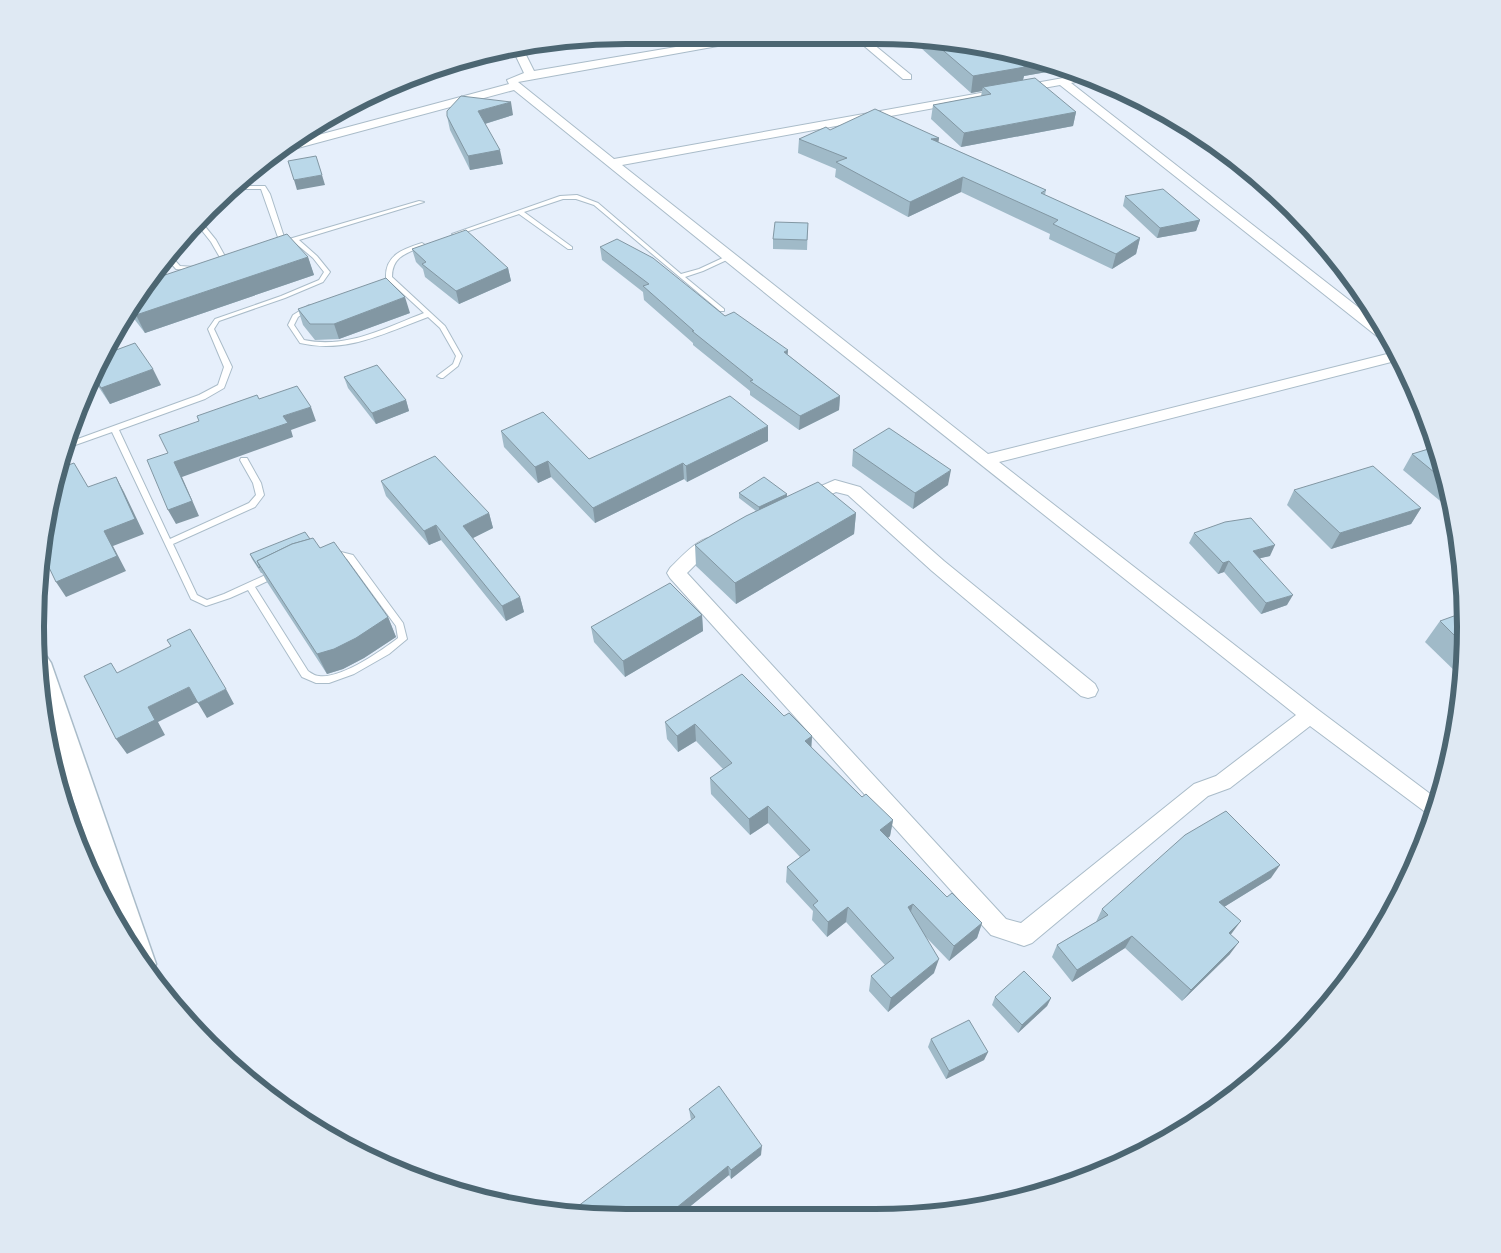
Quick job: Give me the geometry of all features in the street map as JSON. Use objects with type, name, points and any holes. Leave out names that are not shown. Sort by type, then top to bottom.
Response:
[{"type":"street","points":[[302,143],[514,83],[530,75],[710,44]]},
{"type":"street","points":[[867,44],[907,78]]},
{"type":"street","points":[[520,54],[530,75]]},
{"type":"street","points":[[611,163],[1073,79]]},
{"type":"street","points":[[1062,81],[1374,327]]},
{"type":"street","points":[[324,129],[514,83]]},
{"type":"street","points":[[514,83],[729,257],[1310,715],[1429,804]]},
{"type":"street","points":[[988,460],[1391,358]]},
{"type":"street","points":[[791,506],[835,486],[854,491],[938,566],[1088,690]]},
{"type":"street","points":[[728,536],[702,548],[676,573],[1000,927],[1024,935],[1201,790],[1223,782],[1310,715]]},
{"type":"street","points":[[52,722],[129,929]]},
{"type":"lane","points":[[242,188],[263,187],[283,242]]},
{"type":"lane","points":[[447,237],[562,197],[577,197],[596,204],[722,310]]},
{"type":"lane","points":[[275,245],[421,202]]},
{"type":"lane","points":[[520,212],[570,248]]},
{"type":"lane","points":[[202,226],[214,241],[224,260]]},
{"type":"lane","points":[[74,444],[202,397],[221,386],[228,367],[211,329],[217,320],[321,281],[327,272],[294,239]]},
{"type":"lane","points":[[429,243],[402,252],[391,261],[388,269],[389,278],[443,327],[459,356],[456,365],[441,376]]},
{"type":"lane","points":[[680,276],[701,270],[729,257]]},
{"type":"lane","points":[[214,263],[233,258]]},
{"type":"lane","points":[[173,261],[178,268],[196,269],[205,266]]},
{"type":"lane","points":[[380,281],[389,278]]},
{"type":"lane","points":[[320,303],[295,316],[291,325],[302,342],[329,346],[352,342],[428,314]]},
{"type":"lane","points":[[115,430],[194,597],[206,603],[284,570]]},
{"type":"lane","points":[[168,542],[252,505],[260,496],[257,483],[244,460]]},
{"type":"lane","points":[[250,586],[305,674],[319,680],[339,676],[387,652],[402,639],[400,625],[350,557],[338,553],[324,554]]},
{"type":"building","points":[[940,48],[988,55],[1019,62],[1025,67],[973,76]]},
{"type":"building","points":[[1035,78],[1076,112],[964,133],[933,105],[991,94],[983,87]]},
{"type":"building","points":[[461,96],[511,102],[478,111],[500,150],[468,156],[447,116],[447,111]]},
{"type":"building","points":[[875,109],[939,138],[931,139],[1046,190],[1041,193],[1140,238],[1116,254],[1053,224],[1058,220],[963,177],[910,202],[836,162],[847,158],[799,139],[826,127],[830,130]]},
{"type":"building","points":[[316,156],[322,175],[294,180],[288,161]]},
{"type":"building","points":[[1163,189],[1200,220],[1160,228],[1125,196]]},
{"type":"building","points":[[775,222],[808,223],[807,240],[773,239]]},
{"type":"building","points":[[466,230],[508,268],[456,291],[422,264],[426,262],[412,249]]},
{"type":"building","points":[[287,234],[308,257],[136,315],[161,276]]},
{"type":"building","points":[[617,239],[653,258],[725,316],[734,312],[788,350],[784,352],[840,396],[800,416],[750,381],[753,380],[692,331],[694,331],[643,286],[649,284],[600,247]]},
{"type":"building","points":[[386,278],[405,297],[334,324],[310,324],[298,309]]},
{"type":"building","points":[[135,343],[153,369],[101,388],[98,382],[114,351]]},
{"type":"building","points":[[377,365],[406,400],[372,413],[344,377]]},
{"type":"building","points":[[297,386],[311,407],[283,416],[288,423],[174,462],[192,501],[168,510],[147,460],[168,453],[159,435],[199,421],[197,416],[257,395],[259,399]]},
{"type":"building","points":[[730,396],[768,426],[686,466],[683,463],[593,508],[548,461],[535,467],[501,431],[543,412],[589,459]]},
{"type":"building","points":[[889,428],[951,470],[915,493],[853,450]]},
{"type":"building","points":[[1429,449],[1436,474],[1412,454]]},
{"type":"building","points":[[435,456],[489,513],[463,526],[520,597],[502,606],[436,525],[424,531],[381,481]]},
{"type":"building","points":[[74,463],[88,487],[116,477],[135,519],[104,531],[117,556],[56,582],[47,564],[55,513],[67,465]]},
{"type":"building","points":[[1373,466],[1421,508],[1340,533],[1294,490]]},
{"type":"building","points":[[764,477],[787,494],[759,507],[739,493]]},
{"type":"building","points":[[818,482],[856,513],[735,583],[695,545],[746,516]]},
{"type":"building","points":[[1251,518],[1275,545],[1253,551],[1293,595],[1266,603],[1229,561],[1223,563],[1194,533],[1225,522]]},
{"type":"building","points":[[305,532],[310,539],[292,544],[257,561],[259,568],[250,554]]},
{"type":"building","points":[[313,538],[320,548],[334,542],[388,617],[356,638],[334,649],[317,654],[257,561],[292,544]]},
{"type":"building","points":[[670,583],[702,615],[623,661],[591,627]]},
{"type":"building","points":[[1457,615],[1457,638],[1440,621]]},
{"type":"building","points":[[190,629],[226,689],[198,703],[189,687],[148,707],[155,720],[116,739],[84,676],[111,663],[117,673],[171,646],[167,640]]},
{"type":"building","points":[[742,674],[784,716],[789,713],[812,736],[805,741],[862,797],[866,794],[893,820],[880,830],[947,897],[952,893],[982,923],[954,946],[913,904],[908,907],[939,959],[891,998],[871,976],[894,958],[848,907],[828,922],[813,905],[818,901],[787,867],[810,850],[768,806],[749,819],[710,778],[732,763],[695,724],[677,736],[665,722]]},
{"type":"building","points":[[1226,811],[1280,865],[1219,902],[1241,921],[1229,933],[1239,942],[1191,990],[1132,936],[1077,970],[1057,945],[1108,915],[1102,909],[1185,835]]},
{"type":"building","points":[[1024,971],[1051,998],[1022,1025],[995,997]]},
{"type":"building","points":[[969,1020],[988,1052],[949,1071],[931,1039]]},
{"type":"building","points":[[719,1086],[762,1146],[731,1170],[728,1166],[675,1209],[577,1207],[695,1117],[689,1109]]}]
